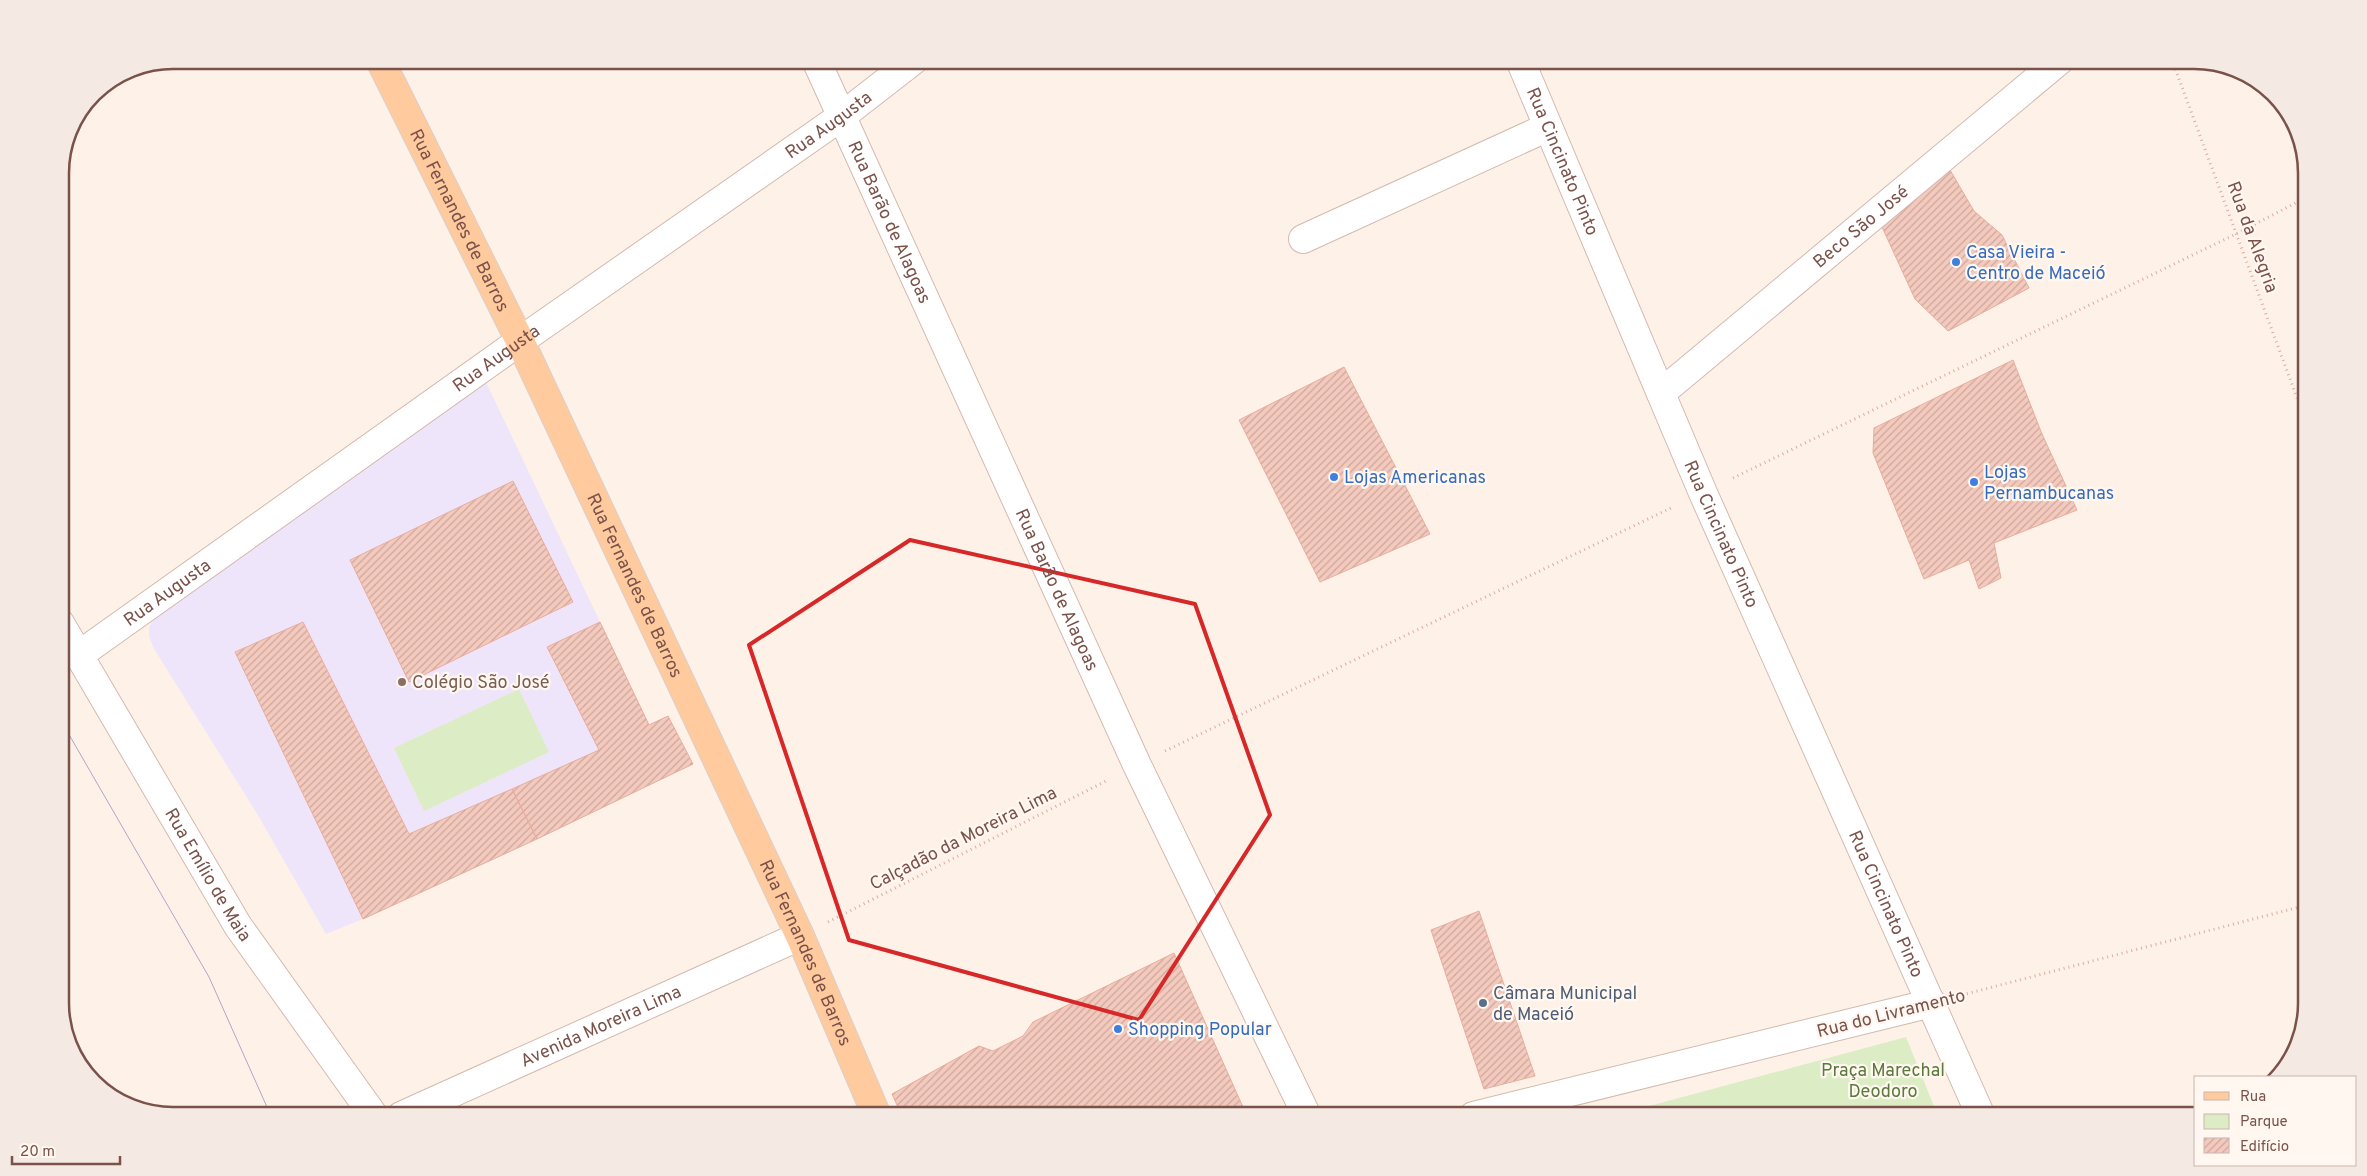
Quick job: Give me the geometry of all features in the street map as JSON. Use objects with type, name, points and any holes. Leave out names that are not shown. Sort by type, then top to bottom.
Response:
[{"type":"main road","name":"Rua Fernandes de Barros","points":[[384,69],[520,341],[800,936],[873,1107]]},
{"type":"street","name":"Rua Barão de Alagoas","points":[[820,69],[1137,765],[1303,1107]]},
{"type":"street","name":"Rua Augusta","points":[[79,654],[520,341],[842,116],[902,69]]},
{"type":"street","name":"Rua Cincinato Pinto","points":[[1524,69],[1703,493],[1977,1107]]},
{"type":"street","name":"Beco São José","points":[[1662,393],[2049,69]]},
{"type":"street","points":[[1303,239],[1548,127]]},
{"type":"street","name":"Rua Emílio de Maia","points":[[69,638],[238,926],[368,1107]]},
{"type":"street","name":"Avenida Moreira Lima","points":[[421,1107],[800,936]]},
{"type":"street","name":"Rua do Livramento","points":[[1510,1107],[1932,1003]]},
{"type":"path","name":"Rua da Alegria","points":[[2175,69],[2298,401]]},
{"type":"path","name":"Calçadão da Moreira Lima","points":[[800,936],[1137,765]]},
{"type":"path","name":"Rua do Livramento","points":[[1932,1003],[2298,907]]},
{"type":"highlighted area","points":[[910,540],[1195,604],[1270,815],[1139,1020],[849,940],[749,645]]},
{"type":"shaded area","name":"Colégio São José","points":[[486,382],[649,725],[668,716],[693,764],[537,839],[363,919],[326,934],[256,812],[154,649],[149,637],[149,627],[158,611],[406,433]]},
{"type":"green space","points":[[519,689],[549,752],[424,811],[394,748]]},
{"type":"green space","name":"Praça Marechal Deodoro","points":[[1906,1037],[1934,1107],[1645,1107]]},
{"type":"building","name":"Casa Vieira - Centro de Maceió","points":[[1950,170],[1974,211],[2002,235],[2029,288],[1948,331],[1915,299],[1882,227]]},
{"type":"building","name":"Lojas Pernambucanas","points":[[2013,360],[2042,434],[2077,510],[1994,543],[2001,578],[1979,589],[1969,560],[1924,579],[1873,453],[1874,428]]},
{"type":"building","name":"Lojas Americanas","points":[[1344,367],[1430,534],[1320,582],[1239,420]]},
{"type":"building","points":[[513,481],[573,602],[409,682],[350,560]]},
{"type":"building","points":[[303,622],[409,834],[512,789],[537,839],[363,919],[235,652]]},
{"type":"building","points":[[600,622],[649,725],[668,716],[693,764],[537,839],[512,789],[599,750],[547,647]]},
{"type":"building","name":"Câmara Municipal de Maceió","points":[[1479,911],[1535,1076],[1484,1089],[1431,930]]},
{"type":"building","name":"Shopping Popular","points":[[1174,953],[1243,1107],[898,1107],[892,1094],[979,1046],[993,1051],[1023,1036],[1033,1022]]},
{"type":"tram line","points":[[69,735],[209,977],[267,1107]]},
{"type":"place","name":"Casa Vieira - Centro de Maceió","points":[[1956,262]]},
{"type":"place","name":"Lojas Americanas","points":[[1334,477]]},
{"type":"place","name":"Lojas Pernambucanas","points":[[1974,482]]},
{"type":"place","name":"Colégio São José","points":[[402,682]]},
{"type":"place","name":"Câmara Municipal de Maceió","points":[[1483,1003]]},
{"type":"place","name":"Shopping Popular","points":[[1118,1029]]}]
